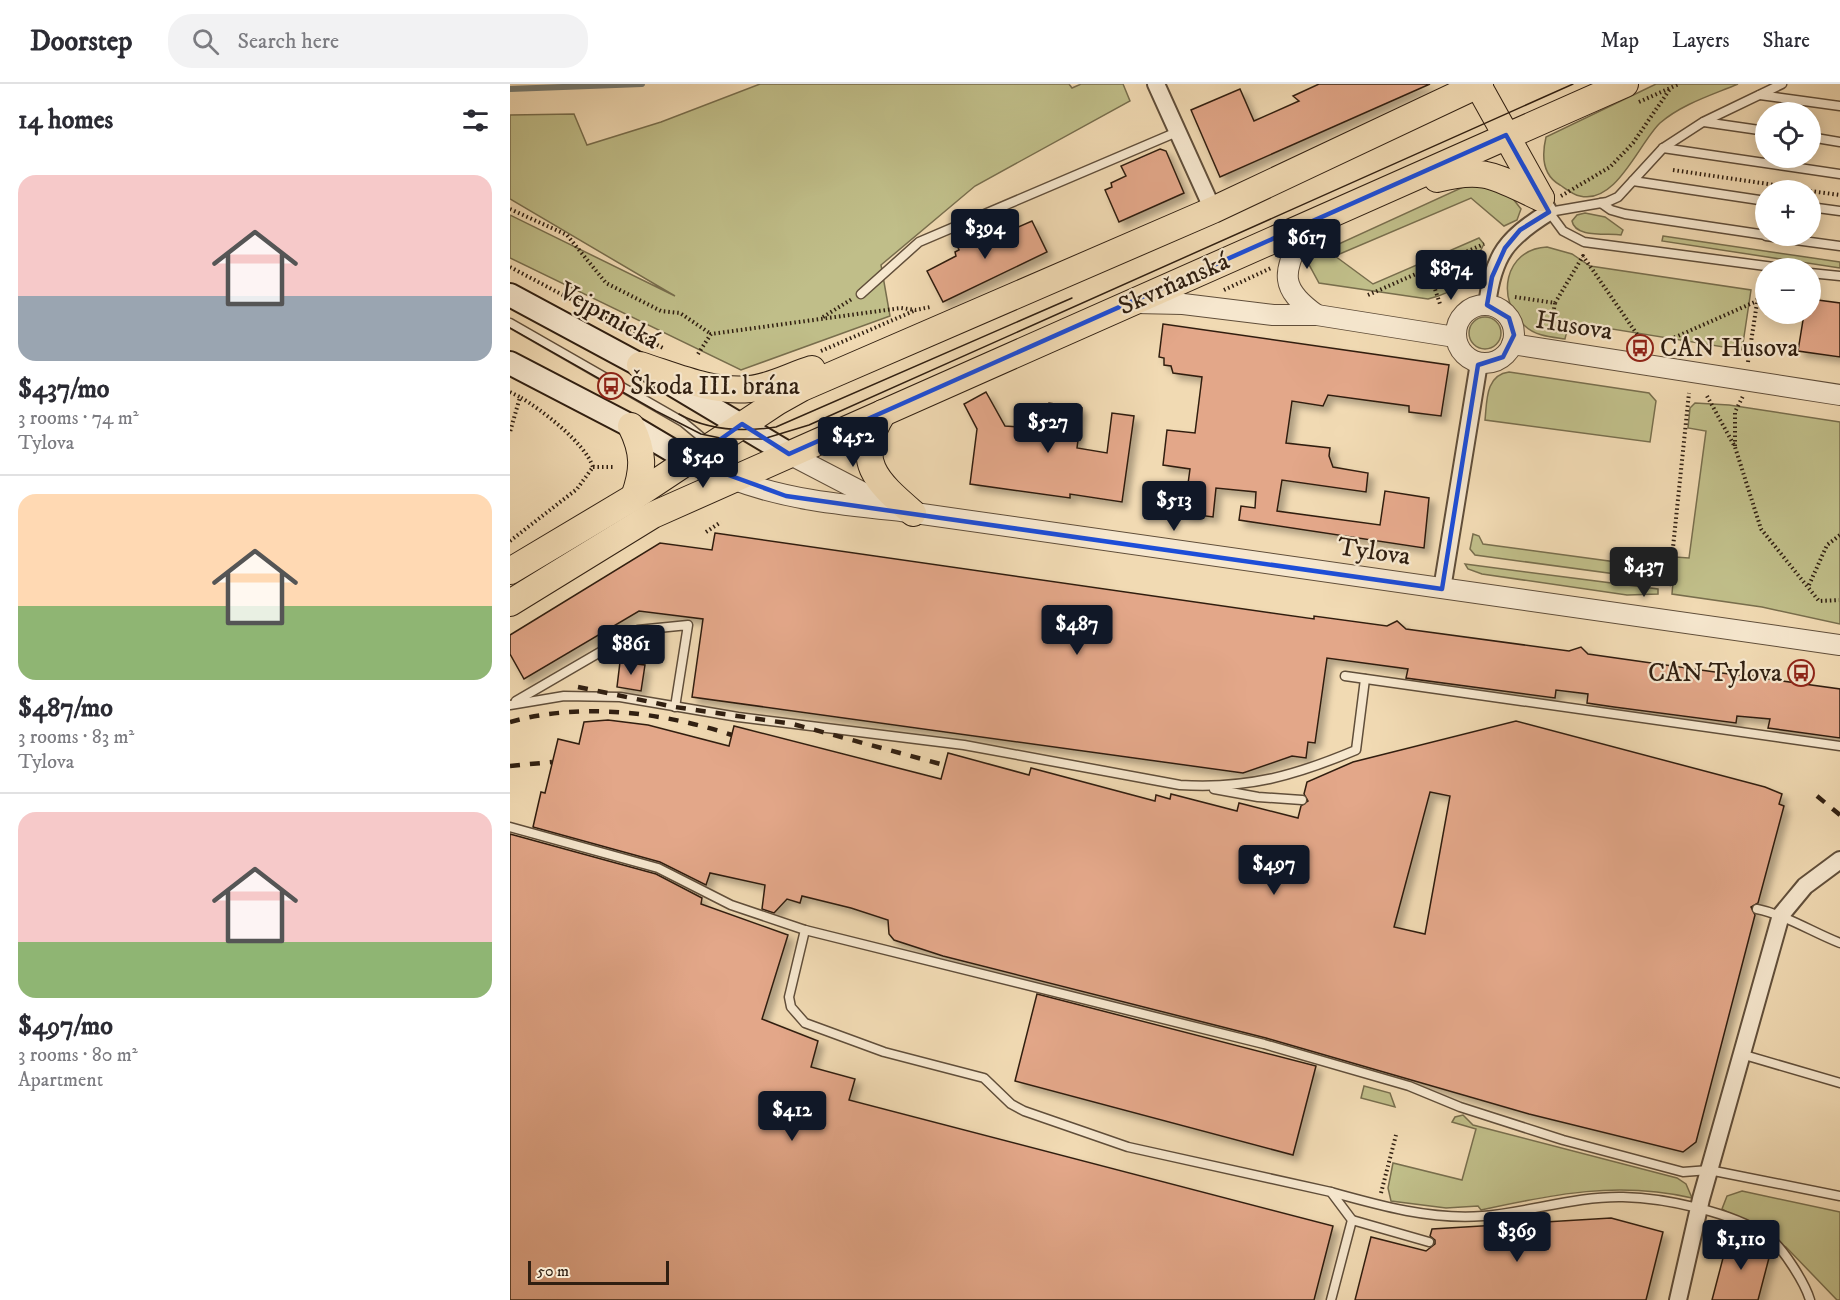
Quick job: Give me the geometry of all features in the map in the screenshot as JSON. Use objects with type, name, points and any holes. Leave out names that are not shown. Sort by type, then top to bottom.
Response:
[{"type":"main road","name":"Skvrňanská","points":[[510,571],[634,497],[742,424],[802,388],[1213,210],[1479,84]]},
{"type":"main road","points":[[1479,84],[1546,205]]},
{"type":"main road","name":"Skvrňanská","points":[[510,603],[653,515],[1625,84]]},
{"type":"main road","points":[[1372,196],[1473,171],[1487,174],[1546,205]]},
{"type":"main road","name":"Vejprnická","points":[[510,295],[640,365],[789,454]]},
{"type":"main road","points":[[640,365],[716,388],[751,389],[888,349]]},
{"type":"main road","points":[[510,363],[631,426],[690,461],[732,479]]},
{"type":"main road","points":[[883,413],[870,436],[869,461],[874,475],[907,512]]},
{"type":"main road","points":[[631,426],[643,458],[642,476],[634,497]]},
{"type":"street","points":[[1156,84],[1213,210]]},
{"type":"street","points":[[1442,589],[1479,363],[1463,354],[1455,337],[1461,318],[1477,306],[1487,305],[1492,277],[1504,248],[1546,205]]},
{"type":"street","points":[[1305,226],[1288,270],[1288,288],[1299,303],[1317,315]]},
{"type":"street","points":[[1132,303],[1192,305],[1273,315],[1317,315],[1455,337]]},
{"type":"street","name":"Husova","points":[[1479,363],[1487,363],[1503,357],[1512,344],[1514,335],[1509,318],[1503,312],[1487,305]]},
{"type":"street","name":"Husova","points":[[1512,344],[1840,395]]},
{"type":"street","name":"Tylova","points":[[789,454],[907,512]]},
{"type":"street","name":"Tylova","points":[[732,479],[811,502],[907,512],[1840,645]]},
{"type":"street","points":[[1678,1300],[1698,1210],[1781,915],[1805,886],[1840,860]]},
{"type":"lane","points":[[1546,205],[1601,203],[1618,197],[1663,148],[1703,122],[1782,84]]},
{"type":"lane","points":[[1759,94],[1840,106]]},
{"type":"lane","points":[[1703,122],[1755,129]]},
{"type":"lane","points":[[861,294],[919,242],[1178,132]]},
{"type":"lane","points":[[1821,139],[1840,142]]},
{"type":"lane","points":[[1663,148],[1840,174]]},
{"type":"lane","points":[[1633,181],[1755,199]]},
{"type":"lane","points":[[1601,203],[1625,214],[1755,233]]},
{"type":"lane","points":[[1546,205],[1563,231],[1584,242],[1755,265]]},
{"type":"lane","points":[[1821,208],[1840,211]]},
{"type":"lane","points":[[1821,243],[1840,246]]},
{"type":"lane","points":[[1821,274],[1840,276]]},
{"type":"lane","points":[[510,323],[683,422],[712,446],[732,479]]},
{"type":"lane","points":[[510,705],[638,630],[688,625],[675,707]]},
{"type":"lane","points":[[1346,676],[1840,746]]},
{"type":"lane","points":[[510,705],[545,698],[620,697],[675,707],[964,745],[1180,785],[1202,786],[1261,782],[1305,772],[1356,750],[1365,679]]},
{"type":"lane","points":[[1202,786],[1258,797],[1302,800]]},
{"type":"lane","points":[[510,827],[658,868],[731,904],[805,930],[1264,1044],[1409,1086],[1460,1107],[1563,1140],[1683,1172],[1709,1170],[1840,1196]]},
{"type":"lane","points":[[1757,909],[1781,915],[1840,943]]},
{"type":"lane","points":[[805,930],[789,997],[791,1007],[805,1023],[884,1052],[984,1078],[1011,1104],[1024,1111],[1128,1147],[1331,1192],[1378,1205],[1434,1215],[1483,1216],[1622,1197],[1668,1202],[1731,1219],[1768,1236],[1784,1254],[1810,1300]]},
{"type":"lane","points":[[1742,1054],[1840,1083]]},
{"type":"lane","points":[[1331,1192],[1352,1220],[1429,1242]]},
{"type":"lane","points":[[1331,1300],[1352,1220]]},
{"type":"path","points":[[1546,205],[1610,167],[1633,142],[1671,88]]},
{"type":"path","points":[[1673,170],[1755,183]]},
{"type":"path","points":[[1821,192],[1840,195]]},
{"type":"path","points":[[510,209],[567,235],[606,283],[661,311],[680,313],[711,334],[901,308],[916,310]]},
{"type":"path","points":[[1368,295],[1484,244]]},
{"type":"path","points":[[1551,326],[1555,303],[1583,256],[1641,340]]},
{"type":"path","points":[[1192,305],[1291,260]]},
{"type":"path","points":[[510,267],[667,350]]},
{"type":"path","points":[[1428,268],[1440,304]]},
{"type":"path","points":[[820,319],[861,294]]},
{"type":"path","points":[[1515,297],[1555,303]]},
{"type":"path","points":[[1662,343],[1755,301]]},
{"type":"path","points":[[816,353],[916,310],[939,305]]},
{"type":"path","points":[[1735,447],[1735,412],[1742,402],[1755,318]]},
{"type":"path","points":[[698,354],[711,334]]},
{"type":"path","points":[[510,392],[540,409],[591,460],[593,467],[590,475],[577,489],[510,541]]},
{"type":"path","points":[[1669,586],[1689,393]]},
{"type":"path","points":[[1707,396],[1735,447],[1761,529],[1820,601],[1839,600]]},
{"type":"path","points":[[510,432],[520,398]]},
{"type":"path","points":[[593,467],[614,467]]},
{"type":"path","points":[[706,532],[721,522]]},
{"type":"path","points":[[1809,585],[1827,545],[1840,535]]},
{"type":"path","points":[[1378,1205],[1396,1135]]},
{"type":"highlighted area","points":[[1506,135],[1549,212],[1520,230],[1505,248],[1492,277],[1487,305],[1509,318],[1514,335],[1503,357],[1478,365],[1442,589],[786,496],[690,461],[742,424],[789,454]]},
{"type":"shaded area","points":[[760,84],[1069,84],[1072,88],[1081,84],[1123,84],[1130,101],[975,186],[881,265],[890,316],[741,370],[510,258],[510,215],[675,296],[510,199],[510,115],[574,114],[587,145],[661,122]]},
{"type":"shaded area","points":[[1656,84],[1738,84],[1687,105],[1660,123],[1626,170],[1605,191],[1593,196],[1580,196],[1554,181],[1545,164],[1546,137]]},
{"type":"shaded area","points":[[1485,177],[1499,181],[1521,209],[1517,220],[1504,226],[1471,198],[1335,256],[1373,284],[1479,238],[1484,244],[1469,273],[1450,291],[1428,299],[1319,283],[1306,259]]},
{"type":"shaded area","points":[[1585,213],[1605,217],[1623,230],[1621,235],[1592,234],[1579,230],[1572,221],[1577,215]]},
{"type":"shaded area","points":[[1663,236],[1813,258],[1774,258],[1662,241]]},
{"type":"shaded area","points":[[1547,247],[1572,254],[1590,266],[1751,290],[1742,350],[1569,322],[1565,339],[1534,332],[1525,326],[1516,315],[1507,290],[1513,266],[1521,257],[1532,250]]},
{"type":"shaded area","points":[[1821,259],[1840,262],[1840,268],[1821,265]]},
{"type":"shaded area","points":[[1485,317],[1496,322],[1501,333],[1496,344],[1485,349],[1474,344],[1469,333],[1474,322]]},
{"type":"shaded area","points":[[1509,372],[1649,393],[1656,401],[1650,442],[1485,420],[1491,384],[1501,374]]},
{"type":"shaded area","points":[[1695,403],[1729,405],[1840,422],[1840,624],[1762,607],[1672,594],[1675,557],[1689,558],[1706,431],[1688,428],[1690,408]]},
{"type":"shaded area","points":[[1473,534],[1479,536],[1483,544],[1668,569],[1667,576],[1660,580],[1475,555],[1470,549]]},
{"type":"shaded area","points":[[1465,564],[1658,589],[1658,594],[1627,595],[1482,574],[1468,569]]},
{"type":"shaded area","points":[[1364,1086],[1390,1093],[1395,1107],[1361,1098]]},
{"type":"shaded area","points":[[1463,1115],[1473,1125],[1677,1178],[1686,1184],[1692,1198],[1638,1190],[1612,1190],[1560,1195],[1481,1210],[1478,1206],[1446,1208],[1391,1201],[1388,1188],[1393,1163],[1462,1180],[1476,1129],[1452,1122],[1455,1117]]},
{"type":"shaded area","points":[[1742,1191],[1840,1212],[1840,1300],[1837,1300],[1786,1247],[1722,1209],[1727,1196]]},
{"type":"building","points":[[1319,84],[1430,84],[1220,177],[1191,110],[1240,89],[1254,121],[1299,101],[1293,96]]},
{"type":"building","points":[[1160,149],[1166,151],[1184,193],[1119,222],[1105,190],[1112,187],[1111,183],[1126,176],[1121,166]]},
{"type":"building","points":[[1032,221],[1047,252],[943,302],[927,271],[956,256],[955,252],[959,250],[954,238],[968,232],[975,246]]},
{"type":"building","points":[[1821,300],[1840,303],[1840,357],[1798,351],[1802,324],[1821,324]]},
{"type":"building","points":[[1163,324],[1449,365],[1441,416],[1409,412],[1409,406],[1328,395],[1323,406],[1292,401],[1286,443],[1330,448],[1329,456],[1333,467],[1368,473],[1366,492],[1282,480],[1277,511],[1380,525],[1385,491],[1429,498],[1424,548],[1239,520],[1241,506],[1255,508],[1256,492],[1216,488],[1213,517],[1184,513],[1190,469],[1163,465],[1167,430],[1195,433],[1202,377],[1173,373],[1171,366],[1164,365],[1164,358],[1159,357]]},
{"type":"building","points":[[986,392],[1005,426],[1045,429],[1049,403],[1082,408],[1077,448],[1107,453],[1112,413],[1134,416],[1122,502],[1070,494],[1070,498],[970,484],[977,429],[964,404]]},
{"type":"building","points":[[715,533],[1314,619],[1314,616],[1387,626],[1397,621],[1406,629],[1569,651],[1581,647],[1588,654],[1750,677],[1762,672],[1768,679],[1840,689],[1840,738],[1768,728],[1770,719],[1737,716],[1736,723],[1614,707],[1587,703],[1588,694],[1556,690],[1555,698],[1406,678],[1408,669],[1327,658],[1315,743],[1308,742],[1306,758],[1292,756],[1243,773],[692,697],[703,619],[639,611],[524,679],[510,654],[510,635],[660,543],[712,550]]},
{"type":"building","points":[[620,662],[645,665],[641,691],[617,687]]},
{"type":"building","points":[[608,720],[648,725],[729,746],[734,726],[941,779],[948,753],[1029,775],[1031,768],[1155,801],[1156,795],[1170,799],[1171,794],[1237,811],[1239,803],[1298,818],[1301,806],[1308,801],[1304,794],[1307,782],[1353,762],[1516,721],[1765,787],[1782,794],[1779,804],[1784,806],[1758,903],[1751,907],[1755,915],[1696,1142],[1683,1152],[1529,1114],[1266,1038],[943,956],[894,940],[889,934],[888,920],[851,908],[802,896],[800,903],[787,899],[774,913],[762,909],[765,885],[710,873],[706,885],[660,862],[533,827],[541,792],[545,793],[558,739],[579,744],[584,722]],"holes":[[[1430,792],[1450,796],[1425,934],[1394,927]]]},
{"type":"building","points":[[510,834],[656,874],[702,898],[701,904],[788,935],[762,1019],[818,1041],[811,1067],[855,1079],[849,1100],[1333,1226],[1314,1300],[510,1300]]},
{"type":"building","points":[[1037,994],[1316,1066],[1293,1155],[1015,1081]]},
{"type":"building","points":[[1611,1218],[1663,1232],[1646,1300],[1355,1300],[1371,1237],[1426,1251],[1435,1244],[1435,1240],[1430,1236],[1432,1229]]},
{"type":"building","points":[[1734,1235],[1749,1239],[1770,1254],[1758,1300],[1712,1300],[1728,1239],[1733,1241]]},
{"type":"waterway","points":[[510,89],[642,84]]},
{"type":"tram line","points":[[510,328],[701,434],[725,439],[763,439],[809,425],[1573,84]]},
{"type":"tram line","points":[[679,414],[702,424],[726,429],[776,427],[1072,298]]},
{"type":"railway","points":[[578,687],[675,707],[793,724],[944,765]]},
{"type":"railway","points":[[510,722],[565,712],[621,712],[678,720],[732,735]]},
{"type":"railway","points":[[510,766],[552,762]]},
{"type":"railway","points":[[1817,796],[1840,815]]},
{"type":"place","name":"CAN Husova","points":[[1640,348]]},
{"type":"place","name":"Škoda III. brána","points":[[611,386]]},
{"type":"place","name":"CAN Tylova","points":[[1801,673]]}]
